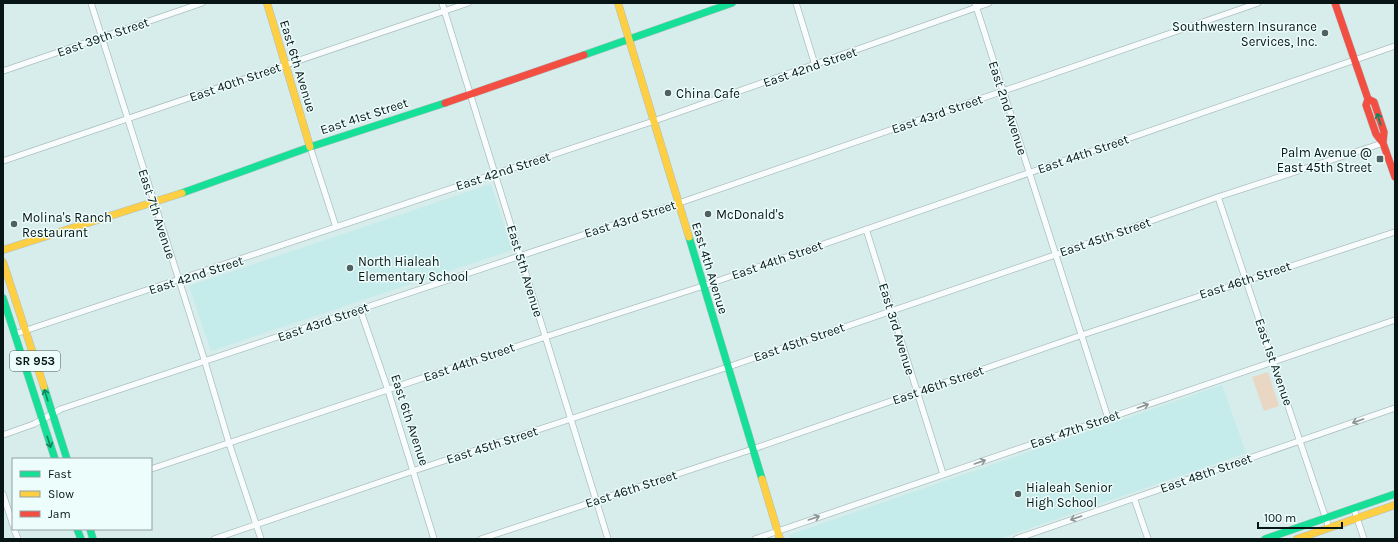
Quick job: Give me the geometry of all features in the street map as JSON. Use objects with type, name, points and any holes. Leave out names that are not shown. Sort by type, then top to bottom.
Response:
[{"type":"main road","name":"East 6th Avenue","points":[[267,3],[310,147]]},
{"type":"main road","name":"East 4th Avenue","points":[[618,3],[780,539]]},
{"type":"main road","name":"East 41st Street","points":[[3,250],[154,203],[310,147],[469,95],[732,3]]},
{"type":"main road","points":[[1335,3],[1368,99],[1366,105],[1376,134],[1383,143],[1395,177]]},
{"type":"main road","name":"SR 953","points":[[3,262],[67,458]]},
{"type":"main road","name":"SR 953","points":[[3,298],[55,458]]},
{"type":"main road","points":[[1265,539],[1395,494]]},
{"type":"main road","points":[[1297,539],[1395,505]]},
{"type":"street","name":"East 7th Avenue","points":[[91,3],[178,281],[205,362],[229,443],[261,539]]},
{"type":"street","name":"East 39th Street","points":[[3,71],[202,3]]},
{"type":"street","name":"East 5th Avenue","points":[[442,3],[469,95],[495,174],[519,256],[608,539]]},
{"type":"street","name":"East 40th Street","points":[[3,161],[468,3]]},
{"type":"street","points":[[796,3],[815,65]]},
{"type":"street","name":"East 42nd Street","points":[[15,334],[654,122],[815,65],[976,5],[989,3]]},
{"type":"street","name":"East 43rd Street","points":[[3,435],[34,424],[61,410],[678,203],[1258,3]]},
{"type":"street","name":"East 2nd Avenue","points":[[976,5],[1002,91],[1030,173],[1108,418]]},
{"type":"street","name":"East 44th Street","points":[[152,469],[545,337],[703,286],[1395,46]]},
{"type":"street","name":"East 45th Street","points":[[214,539],[413,471],[728,367],[1055,255],[1218,197],[1383,143]]},
{"type":"street","name":"East 6th Avenue","points":[[310,147],[336,228]]},
{"type":"street","name":"East 1st Avenue","points":[[1218,197],[1274,360],[1329,528]]},
{"type":"street","name":"East 3rd Avenue","points":[[866,229],[943,474]]},
{"type":"street","name":"East 46th Street","points":[[481,539],[753,449],[1082,335],[1395,232]]},
{"type":"street","name":"East 6th Avenue","points":[[360,309],[388,390],[434,539]]},
{"type":"street","name":"East 47th Street","points":[[755,539],[1274,360],[1395,320]]},
{"type":"street","name":"East 48th Street","points":[[1016,539],[1395,408]]},
{"type":"street","points":[[3,494],[12,522]]},
{"type":"street","points":[[1134,498],[1148,539]]},
{"type":"street","points":[[1354,509],[1364,539]]},
{"type":"shaded area","name":"North Hialeah Elementary School","points":[[491,184],[512,250],[211,351],[189,286]]},
{"type":"shaded area","points":[[1268,372],[1279,406],[1264,411],[1252,377]]},
{"type":"shaded area","name":"Hialeah Senior High School","points":[[1222,385],[1246,453],[999,539],[790,539],[789,535]]},
{"type":"traffic: fast","points":[[584,55],[732,3]]},
{"type":"traffic: fast","points":[[182,193],[310,147],[445,103]]},
{"type":"traffic: fast","points":[[689,237],[762,479]]},
{"type":"traffic: fast","points":[[3,298],[55,458]]},
{"type":"traffic: fast","points":[[44,387],[67,458]]},
{"type":"traffic: fast","points":[[1265,539],[1395,494]]},
{"type":"traffic: fast","points":[[77,530],[81,539]]},
{"type":"traffic: fast","points":[[90,530],[93,539]]},
{"type":"traffic: slow","points":[[267,3],[310,147]]},
{"type":"traffic: slow","points":[[618,3],[689,237]]},
{"type":"traffic: slow","points":[[3,250],[182,193]]},
{"type":"traffic: slow","points":[[3,262],[44,387]]},
{"type":"traffic: slow","points":[[762,479],[780,539]]},
{"type":"traffic: slow","points":[[1297,539],[1395,505]]},
{"type":"traffic: jam","points":[[1335,3],[1368,99],[1366,105],[1376,134],[1383,143],[1395,177]]},
{"type":"traffic: jam","points":[[445,103],[584,55]]},
{"type":"traffic: jam","points":[[1368,99],[1374,102],[1384,132],[1383,143]]},
{"type":"place","name":"Southwestern Insurance Services, Inc.","points":[[1325,33]]},
{"type":"place","name":"China Cafe","points":[[668,93]]},
{"type":"place","name":"Palm Avenue @ East 45th Street","points":[[1380,159]]},
{"type":"place","name":"McDonald's","points":[[708,214]]},
{"type":"place","name":"Molina's Ranch Restaurant","points":[[14,224]]},
{"type":"place","name":"North Hialeah Elementary School","points":[[350,268]]},
{"type":"place","name":"Hialeah Senior High School","points":[[1018,494]]}]
